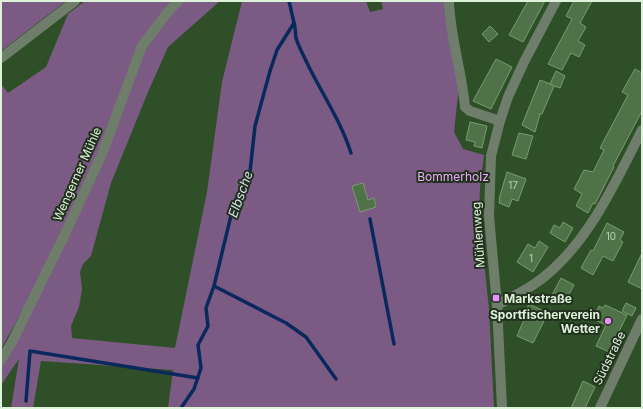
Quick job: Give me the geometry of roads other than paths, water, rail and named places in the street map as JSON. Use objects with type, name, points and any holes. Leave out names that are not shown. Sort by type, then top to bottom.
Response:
[{"type":"street","points":[[1,58],[75,1]]},
{"type":"street","name":"Wengerner Mühle","points":[[1,360],[12,342],[102,154],[142,46],[166,14],[178,1]]},
{"type":"street","points":[[449,1],[451,25],[463,85],[465,107],[470,111],[500,121]]},
{"type":"street","name":"Mühlenweg","points":[[502,408],[497,306],[488,207],[491,156],[508,97],[556,1]]},
{"type":"street","points":[[497,306],[523,292],[545,276],[559,263],[574,245],[587,229],[607,199],[642,130]]},
{"type":"street","name":"Südstraße","points":[[600,408],[642,319]]},
{"type":"waterway","name":"Elbsche","points":[[181,408],[194,389],[201,368],[198,345],[208,326],[206,308],[214,286],[234,203],[250,172],[255,126],[270,71],[277,50],[294,23],[289,1]]},
{"type":"waterway","points":[[294,23],[296,38],[299,45],[337,120],[351,153]]},
{"type":"waterway","points":[[370,219],[394,344]]},
{"type":"waterway","points":[[214,286],[286,323],[306,337],[336,379]]},
{"type":"waterway","points":[[26,401],[30,351],[198,378]]},
{"type":"place","name":"Markstraße","points":[[496,298]]},
{"type":"place","name":"Sportfischerverein Wetter","points":[[608,321]]},
{"type":"park label","name":"Bommerholz","points":[[453,176]]}]
